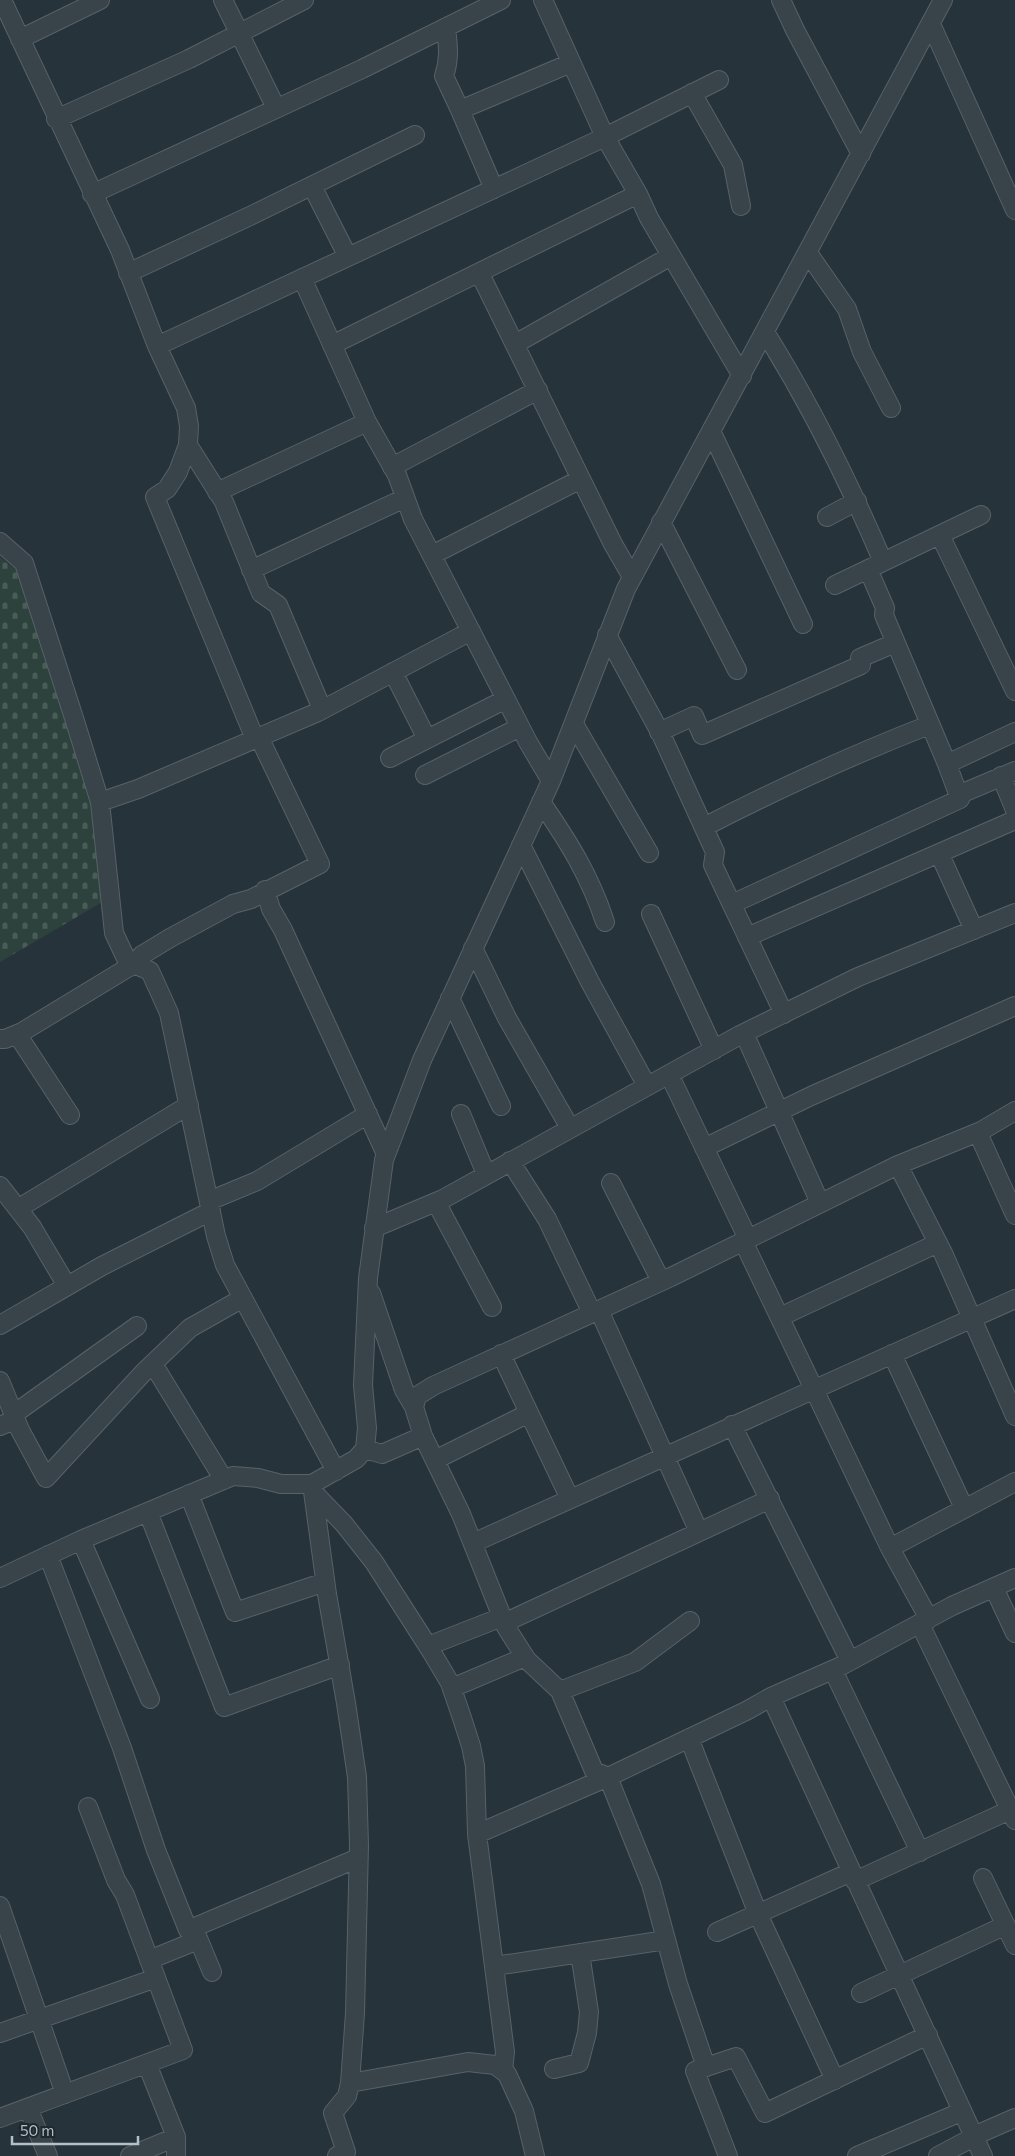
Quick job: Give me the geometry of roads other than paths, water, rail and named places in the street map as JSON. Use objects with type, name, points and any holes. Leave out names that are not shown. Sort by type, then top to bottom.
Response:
[{"type":"street","points":[[2,0],[128,273],[157,346],[186,408],[189,426],[188,445],[178,472],[167,489],[155,497],[257,738],[320,864],[265,890],[251,899],[233,904],[170,938],[142,955],[132,965],[8,1037],[70,1115]]},
{"type":"street","points":[[20,39],[100,0]]},
{"type":"street","points":[[222,0],[276,108]]},
{"type":"street","points":[[56,119],[189,59],[304,0]]},
{"type":"street","points":[[92,194],[501,0]]},
{"type":"street","points":[[543,0],[605,136],[638,194],[649,218],[742,376]]},
{"type":"street","points":[[781,0],[861,154]]},
{"type":"street","points":[[313,1489],[336,1471],[356,1459],[365,1450],[367,1428],[363,1384],[368,1282],[385,1152],[422,1060],[551,781],[614,615],[632,577],[943,0]]},
{"type":"street","points":[[931,24],[1015,210]]},
{"type":"street","points":[[446,27],[449,52],[444,76],[494,189]]},
{"type":"street","points":[[460,110],[571,63]]},
{"type":"street","points":[[157,346],[494,189],[719,80]]},
{"type":"street","points":[[692,93],[733,165],[741,206]]},
{"type":"street","points":[[128,273],[415,135]]},
{"type":"street","points":[[312,186],[348,257]]},
{"type":"street","points":[[332,345],[480,274],[638,194]]},
{"type":"street","points":[[808,253],[847,309],[862,352],[891,408]]},
{"type":"street","points":[[515,344],[671,256]]},
{"type":"street","points":[[480,274],[613,544],[632,577]]},
{"type":"street","points":[[302,278],[367,422],[392,467],[413,519],[520,727],[551,781]]},
{"type":"street","points":[[732,904],[960,799],[884,615],[885,608],[876,565],[857,501],[800,389],[765,332]]},
{"type":"street","points":[[392,467],[538,390]]},
{"type":"street","points":[[217,492],[367,422]]},
{"type":"street","points":[[711,431],[803,624]]},
{"type":"street","points":[[188,445],[224,502],[261,593],[278,605],[322,709]]},
{"type":"street","points":[[432,556],[582,479]]},
{"type":"street","points":[[251,570],[405,498]]},
{"type":"street","points":[[827,517],[857,501]]},
{"type":"street","points":[[835,585],[981,515]]},
{"type":"street","points":[[661,522],[737,670]]},
{"type":"street","points":[[940,535],[1015,691]]},
{"type":"street","points":[[0,542],[24,563],[100,802],[114,933],[132,965],[150,971],[169,1013],[210,1206],[225,1265],[336,1471]]},
{"type":"street","points":[[100,802],[138,788],[322,709],[471,631]]},
{"type":"street","points":[[608,635],[659,732],[716,852],[713,865],[784,1014]]},
{"type":"street","points":[[659,732],[694,716],[702,735],[861,665],[860,658],[895,643]]},
{"type":"street","points":[[393,672],[428,739]]},
{"type":"street","points":[[390,758],[506,699]]},
{"type":"street","points":[[574,724],[650,852]]},
{"type":"street","points":[[704,828],[768,794],[852,755],[929,725]]},
{"type":"street","points":[[425,775],[520,727]]},
{"type":"street","points":[[947,764],[1015,732]]},
{"type":"street","points":[[958,795],[1008,774],[1015,810]]},
{"type":"street","points":[[541,802],[584,870],[596,894],[605,922]]},
{"type":"street","points":[[748,937],[1015,820]]},
{"type":"street","points":[[521,845],[590,982],[647,1086]]},
{"type":"street","points":[[940,854],[974,930]]},
{"type":"street","points":[[265,890],[271,909],[283,930],[385,1152]]},
{"type":"street","points":[[374,1228],[436,1202],[744,1033],[858,977],[1015,913]]},
{"type":"street","points":[[651,914],[714,1050]]},
{"type":"street","points":[[473,948],[507,1018],[570,1128]]},
{"type":"street","points":[[450,998],[501,1106]]},
{"type":"street","points":[[704,1148],[779,1111],[1015,1006]]},
{"type":"street","points":[[744,1033],[820,1204]]},
{"type":"street","points":[[669,1074],[780,1317],[890,1548],[1013,1815],[758,1914],[717,1932]]},
{"type":"street","points":[[19,1208],[189,1105]]},
{"type":"street","points":[[414,1407],[417,1396],[422,1391],[660,1281],[898,1166],[978,1132],[1015,1112]]},
{"type":"street","points":[[0,1326],[102,1266],[257,1181],[368,1114]]},
{"type":"street","points":[[461,1114],[486,1174]]},
{"type":"street","points":[[978,1132],[1015,1215]]},
{"type":"street","points":[[510,1161],[547,1220],[596,1311],[699,1532]]},
{"type":"street","points":[[898,1166],[938,1243],[972,1319],[1011,1394],[1015,1416]]},
{"type":"street","points":[[612,1183],[660,1281]]},
{"type":"street","points":[[0,1186],[19,1208],[67,1286]]},
{"type":"street","points":[[436,1202],[492,1307]]},
{"type":"street","points":[[780,1317],[938,1243]]},
{"type":"street","points":[[368,1282],[404,1390],[414,1407],[423,1436],[473,1543],[503,1620],[525,1657],[560,1691],[594,1771],[608,1776],[651,1884],[678,1984],[706,2067]]},
{"type":"street","points":[[0,1381],[10,1420],[46,1478],[153,1364],[190,1328],[243,1298]]},
{"type":"street","points":[[473,1543],[1015,1299]]},
{"type":"street","points":[[10,1420],[137,1326]]},
{"type":"street","points":[[501,1354],[570,1499]]},
{"type":"street","points":[[892,1354],[964,1508]]},
{"type":"street","points":[[153,1364],[224,1480]]},
{"type":"street","points":[[435,1460],[529,1413]]},
{"type":"street","points":[[732,1425],[850,1661]]},
{"type":"street","points":[[365,1450],[382,1454],[423,1436]]},
{"type":"street","points":[[0,1578],[81,1540],[233,1476],[258,1478],[313,1489],[374,1562],[428,1646],[452,1688],[471,1746],[475,1766],[477,1834],[505,2052],[503,2071]]},
{"type":"street","points":[[890,1548],[1015,1482]]},
{"type":"street","points":[[313,1489],[325,1582],[357,1778],[358,1858],[355,2013],[350,2083],[347,2096],[333,2113],[346,2152],[338,2156]]},
{"type":"street","points":[[189,1494],[235,1612],[325,1582]]},
{"type":"street","points":[[428,1646],[503,1620],[770,1498]]},
{"type":"street","points":[[148,1512],[224,1707],[340,1666]]},
{"type":"street","points":[[81,1540],[150,1699]]},
{"type":"street","points":[[48,1555],[122,1748],[156,1850],[188,1930],[196,1934],[212,1972]]},
{"type":"street","points":[[477,1834],[608,1776],[772,1697],[833,1670],[952,1606],[1015,1578]]},
{"type":"street","points":[[994,1588],[1015,1633]]},
{"type":"street","points":[[560,1691],[635,1662],[690,1620]]},
{"type":"street","points":[[452,1688],[525,1657]]},
{"type":"street","points":[[833,1670],[920,1852]]},
{"type":"street","points":[[772,1697],[853,1877],[928,2035],[961,2112],[983,2156]]},
{"type":"street","points":[[689,1738],[758,1914],[834,2080]]},
{"type":"street","points":[[0,2118],[183,2050],[88,1807]]},
{"type":"street","points":[[149,1960],[196,1934],[358,1858]]},
{"type":"street","points":[[984,1878],[1015,1945]]},
{"type":"street","points":[[0,1906],[7,1951],[40,2020],[65,2094]]},
{"type":"street","points":[[861,1993],[1006,1925]]},
{"type":"street","points":[[495,1966],[666,1940]]},
{"type":"street","points":[[554,2069],[580,2064],[587,2033],[589,2012],[580,1953]]},
{"type":"street","points":[[0,2033],[156,1978]]},
{"type":"street","points":[[728,2156],[696,2071],[736,2057],[765,2113],[928,2035]]},
{"type":"street","points":[[350,2083],[468,2062],[495,2065],[507,2074],[524,2111],[535,2156]]},
{"type":"street","points":[[147,2064],[176,2137],[176,2156]]},
{"type":"street","points":[[28,2108],[48,2156]]},
{"type":"street","points":[[856,2156],[961,2112]]},
{"type":"street","points":[[938,2156],[974,2136],[1015,2118]]},
{"type":"street","points":[[130,2156],[176,2137]]}]
